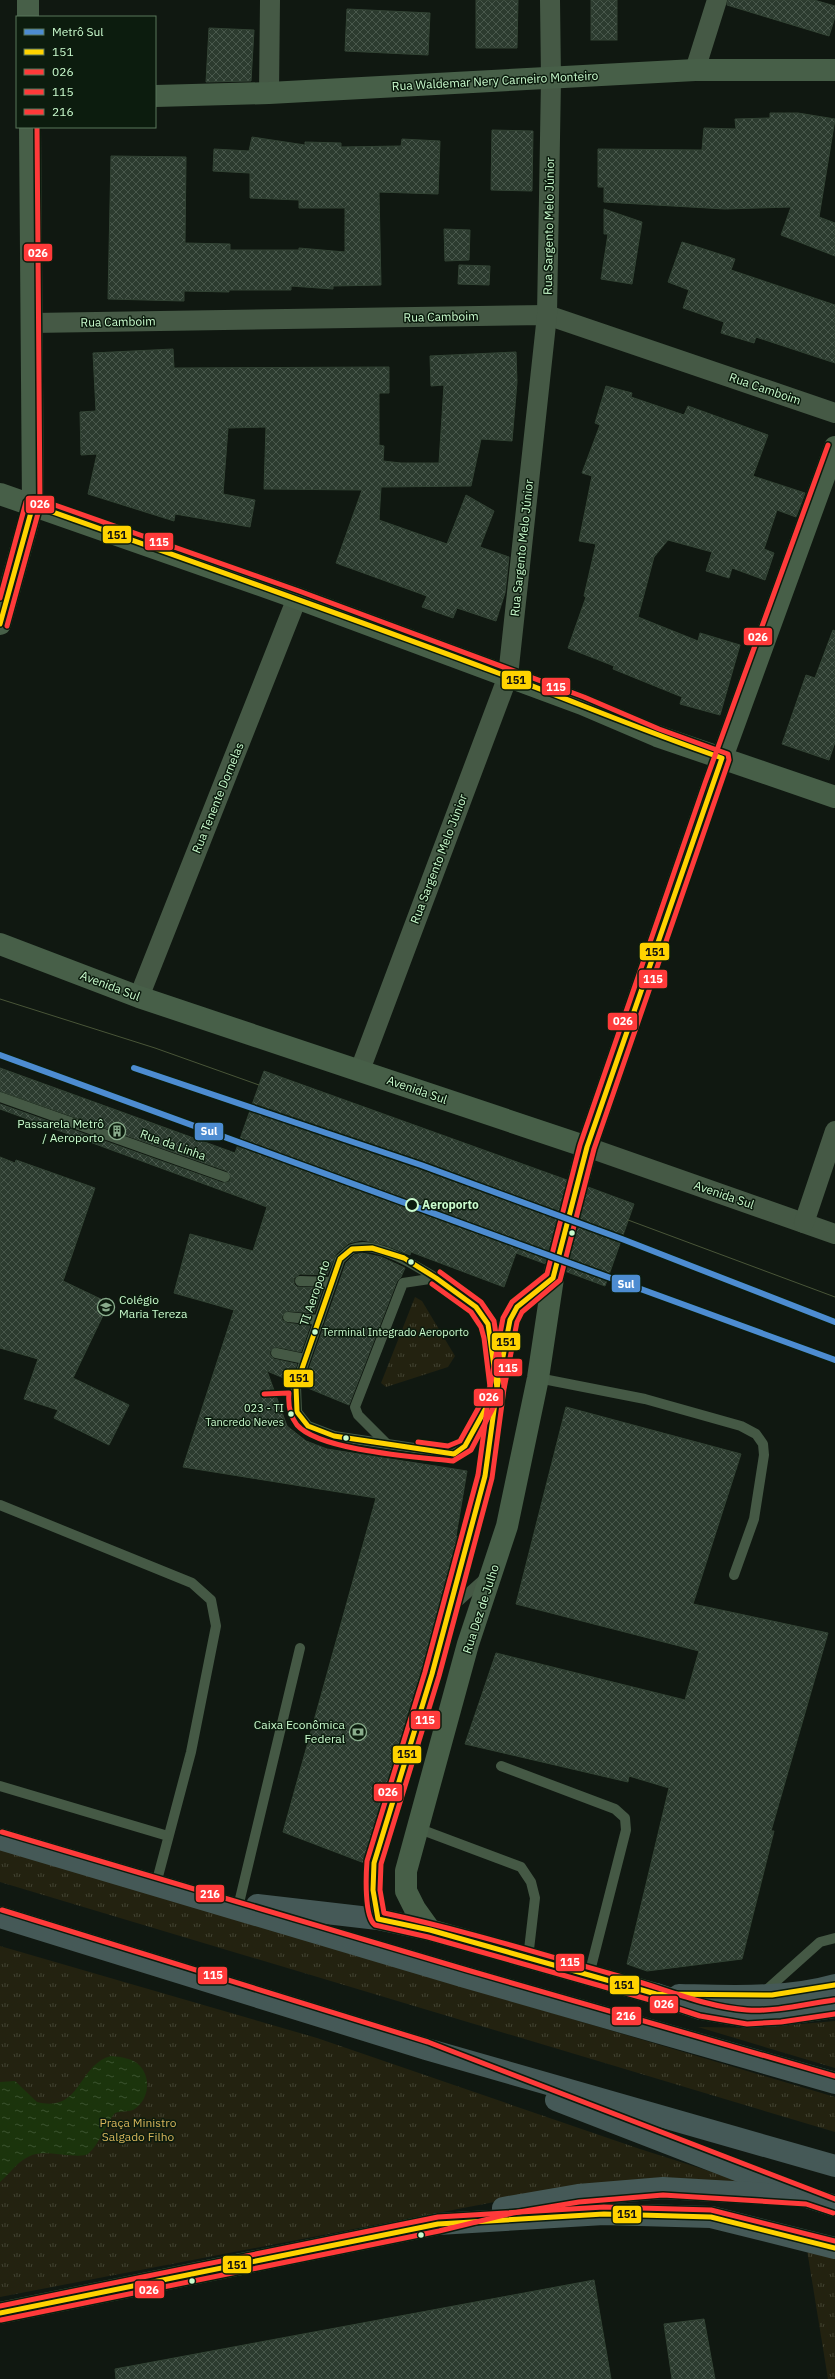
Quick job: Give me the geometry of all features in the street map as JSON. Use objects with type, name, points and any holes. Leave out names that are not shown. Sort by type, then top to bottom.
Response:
[{"type":"highway","points":[[0,1839],[156,1884],[201,1899],[458,1975],[835,2083]]},
{"type":"highway","points":[[201,1899],[378,1920],[430,1930]]},
{"type":"highway","points":[[0,1917],[426,2049],[835,2166]]},
{"type":"highway","points":[[656,1994],[761,1995],[818,1990],[835,1985]]},
{"type":"highway","points":[[656,1994],[702,2009],[747,2017],[835,2007]]},
{"type":"highway","points":[[426,2049],[810,2198],[835,2206]]},
{"type":"highway","points":[[438,2224],[512,2206],[578,2195],[663,2188],[810,2198]]},
{"type":"highway","points":[[438,2224],[604,2214],[711,2217],[835,2248]]},
{"type":"street","points":[[28,0],[28,16]]},
{"type":"street","points":[[269,93],[270,0]]},
{"type":"street","name":"Rua Sargento Melo Júnior","points":[[360,1070],[508,676],[547,315],[551,79],[550,0]]},
{"type":"street","points":[[695,70],[717,0]]},
{"type":"street","name":"Rua Waldemar Nery Carneiro Monteiro","points":[[156,96],[269,93],[551,79],[695,70],[835,70]]},
{"type":"street","points":[[0,624],[33,505],[30,128]]},
{"type":"street","name":"Rua Camboim","points":[[32,323],[547,315],[835,413]]},
{"type":"street","points":[[579,1178],[587,1148],[722,758],[835,447]]},
{"type":"street","points":[[0,494],[297,598],[582,704],[657,736],[835,797]]},
{"type":"street","name":"Rua Tenente Dornelas","points":[[139,997],[297,598]]},
{"type":"street","name":"Avenida Sul","points":[[0,944],[139,997],[360,1070],[835,1234]]},
{"type":"street","points":[[804,1223],[835,1131]]},
{"type":"street","name":"Rua Dez de Julho","points":[[430,1930],[415,1909],[406,1891],[406,1871],[468,1644],[494,1570],[507,1526],[538,1378],[553,1278]]},
{"type":"street","points":[[430,1930],[656,1994]]},
{"type":"street","points":[[0,2313],[438,2224]]},
{"type":"lane","name":"Rua da Linha","points":[[0,1097],[225,1177]]},
{"type":"lane","name":"TI Aeroporto","points":[[387,1444],[358,1415],[355,1407],[403,1283],[436,1278],[404,1258],[372,1248],[352,1249],[340,1259],[296,1386],[295,1403],[297,1412],[308,1426],[334,1436],[387,1444],[454,1454],[465,1446],[497,1388]]},
{"type":"lane","points":[[378,1920],[373,1890],[374,1863],[432,1674],[484,1476],[497,1388],[507,1334],[517,1307],[553,1278]]},
{"type":"lane","points":[[300,1281],[332,1282]]},
{"type":"lane","points":[[288,1317],[319,1320]]},
{"type":"lane","points":[[276,1353],[305,1359]]},
{"type":"lane","points":[[538,1378],[645,1399],[741,1426],[756,1434],[763,1444],[764,1455],[754,1519],[734,1575]]},
{"type":"lane","points":[[0,1505],[192,1583],[211,1600],[216,1626],[190,1752],[156,1884]]},
{"type":"lane","points":[[449,1610],[494,1570]]},
{"type":"lane","points":[[239,1903],[300,1648]]},
{"type":"lane","points":[[501,1766],[615,1809],[625,1818],[626,1830],[590,1975]]},
{"type":"lane","points":[[0,1786],[168,1836]]},
{"type":"lane","points":[[417,1828],[521,1867],[531,1882],[535,1898],[528,1958]]},
{"type":"lane","points":[[761,1995],[820,1942],[835,1938]]},
{"type":"green space","points":[[415,1297],[422,1301],[455,1356],[448,1367],[386,1387],[381,1383]]},
{"type":"green space","points":[[0,1849],[835,2097],[835,2132],[0,1882]]},
{"type":"green space","name":"Praça Ministro Salgado Filho","points":[[0,1946],[317,2038],[640,2149],[737,2180],[738,2185],[536,2194],[0,2297]]},
{"type":"green space","points":[[835,2021],[835,2068],[698,2027],[756,2028]]},
{"type":"green space","points":[[807,2250],[835,2259],[835,2379],[828,2379]]},
{"type":"water","points":[[111,2056],[123,2057],[137,2063],[144,2071],[147,2088],[144,2099],[140,2104],[134,2110],[115,2113],[96,2145],[88,2154],[78,2156],[48,2153],[36,2154],[20,2162],[0,2182],[0,2082],[15,2081],[37,2102],[52,2104],[63,2101],[71,2095],[91,2069],[100,2061]]},
{"type":"building","points":[[476,0],[518,0],[517,48],[476,48]]},
{"type":"building","points":[[591,0],[617,0],[617,40],[591,40]]},
{"type":"building","points":[[728,0],[814,0],[835,6],[835,17],[829,36],[727,5]]},
{"type":"building","points":[[347,9],[430,13],[428,55],[345,51]]},
{"type":"building","points":[[209,28],[254,30],[251,81],[206,82]]},
{"type":"building","points":[[770,113],[798,113],[835,119],[819,217],[835,223],[835,256],[781,235],[791,207],[725,209],[604,202],[604,187],[598,187],[598,149],[702,150],[704,128],[736,129],[735,119],[770,118]]},
{"type":"building","points":[[492,130],[533,131],[532,191],[491,190]]},
{"type":"building","points":[[252,137],[305,145],[305,142],[341,143],[341,147],[401,146],[402,139],[440,141],[438,194],[379,192],[381,285],[333,286],[333,289],[291,286],[291,290],[229,290],[229,292],[184,291],[184,301],[108,299],[111,156],[186,157],[185,243],[230,244],[230,250],[299,250],[299,248],[345,252],[345,208],[299,208],[299,200],[250,198],[250,173],[213,171],[214,149],[249,151]]},
{"type":"building","points":[[604,209],[642,222],[632,284],[601,279],[608,234],[604,234]]},
{"type":"building","points":[[444,229],[470,230],[469,260],[445,261]]},
{"type":"building","points":[[682,242],[735,259],[731,270],[835,305],[835,363],[756,337],[754,343],[721,333],[724,322],[683,308],[689,290],[668,282]]},
{"type":"building","points":[[459,265],[490,266],[489,285],[458,284]]},
{"type":"building","points":[[173,349],[174,368],[389,367],[389,393],[379,393],[379,445],[384,446],[383,461],[401,463],[439,463],[444,385],[431,386],[430,356],[516,352],[517,382],[512,441],[481,439],[471,486],[381,487],[379,520],[447,544],[466,495],[494,511],[480,547],[509,557],[505,593],[496,621],[457,608],[453,618],[422,607],[427,596],[336,563],[362,490],[264,489],[266,427],[228,428],[223,494],[255,500],[250,527],[175,514],[174,521],[88,494],[97,454],[81,455],[80,412],[96,411],[93,353]]},
{"type":"building","points":[[606,386],[632,393],[631,397],[684,415],[688,406],[768,435],[753,476],[805,493],[796,517],[777,510],[764,549],[774,553],[765,580],[732,568],[729,578],[706,571],[712,552],[668,540],[654,557],[638,617],[698,641],[700,633],[740,645],[720,715],[680,704],[682,697],[613,669],[614,666],[568,648],[586,597],[584,596],[596,544],[579,541],[592,476],[582,473],[600,425],[595,423]]},
{"type":"building","points":[[833,630],[835,631],[835,742],[829,760],[782,744],[806,675],[815,678]]},
{"type":"building","points":[[0,1068],[235,1153],[264,1071],[567,1180],[570,1187],[576,1190],[588,1187],[634,1204],[605,1286],[516,1253],[504,1287],[411,1252],[410,1255],[385,1245],[362,1240],[349,1243],[336,1254],[327,1275],[300,1274],[294,1278],[294,1284],[297,1287],[323,1288],[314,1313],[288,1311],[282,1316],[282,1320],[287,1323],[310,1326],[301,1352],[277,1347],[270,1351],[270,1355],[274,1359],[297,1364],[291,1381],[267,1371],[287,1426],[306,1441],[327,1449],[467,1471],[456,1536],[460,1537],[367,1864],[283,1832],[376,1498],[183,1467],[234,1310],[174,1293],[190,1234],[253,1251],[267,1207],[0,1109],[0,1104],[223,1183],[229,1182],[231,1179],[227,1171],[0,1091]]},
{"type":"building","points":[[0,1157],[15,1163],[16,1160],[95,1188],[63,1281],[109,1303],[73,1378],[129,1405],[109,1445],[54,1418],[58,1410],[24,1399],[38,1359],[0,1348]]},
{"type":"building","points":[[362,1253],[381,1257],[405,1268],[401,1277],[397,1281],[349,1405],[303,1386],[346,1263],[354,1255]]},
{"type":"building","points":[[566,1407],[741,1454],[693,1604],[828,1633],[771,1831],[774,1831],[742,1959],[647,1971],[627,1964],[669,1788],[629,1776],[628,1782],[465,1744],[496,1653],[685,1700],[699,1651],[516,1604]]},
{"type":"building","points":[[594,2280],[611,2379],[116,2379],[115,2369]]},
{"type":"building","points":[[704,2319],[715,2379],[672,2379],[664,2324]]},
{"type":"tunnel","points":[[553,1278],[579,1178]]},
{"type":"tram line","points":[[0,999],[155,1048],[259,1085]]},
{"type":"tram line","points":[[628,1220],[835,1297]]},
{"type":"metro line","name":"Sul","points":[[0,1055],[835,1360]]},
{"type":"metro line","name":"Sul","points":[[134,1068],[421,1165],[622,1239],[835,1322]]},
{"type":"transit line","name":"026","points":[[7,626],[40,506],[37,128]]},
{"type":"transit line","name":"026","points":[[828,445],[705,783],[580,1145],[547,1274],[512,1302],[503,1318],[490,1387],[478,1475],[425,1672],[367,1861],[366,1885],[367,1905],[371,1920],[375,1925],[428,1937],[654,2001],[700,2016],[747,2024],[781,2022],[835,2014]]},
{"type":"transit line","name":"115","points":[[0,598],[26,502],[35,498],[299,591],[584,697],[659,729],[728,754],[729,760],[594,1149],[560,1280],[522,1312],[517,1322],[504,1389],[492,1478],[439,1676],[381,1864],[380,1890],[384,1913],[509,1945],[718,2006],[747,2010],[768,2010],[834,2000]]},
{"type":"transit line","name":"151","points":[[0,624],[33,505],[382,630],[665,738],[722,758],[587,1147],[553,1278],[517,1307],[510,1320],[497,1388],[485,1476],[432,1674],[374,1863],[373,1890],[378,1919],[430,1930],[656,1994],[772,1995],[835,1985]]},
{"type":"transit line","name":"151","points":[[372,1248],[404,1258],[436,1278],[476,1307],[488,1324],[497,1388],[465,1446],[454,1454],[334,1436],[308,1426],[297,1412],[296,1386],[340,1259],[352,1249],[372,1248]]},
{"type":"transit line","name":"026","points":[[264,1394],[289,1393],[290,1410],[297,1425],[309,1434],[347,1447],[394,1455],[453,1461],[471,1450],[504,1387],[494,1321],[481,1302],[440,1272]]},
{"type":"transit line","name":"115","points":[[418,1442],[448,1446],[460,1441],[490,1387],[484,1338],[481,1327],[471,1312],[432,1284]]},
{"type":"transit line","name":"216","points":[[2,1832],[467,1970],[835,2076]]},
{"type":"transit line","name":"115","points":[[2,1910],[428,2042],[835,2199]]},
{"type":"transit line","name":"026","points":[[1,2320],[439,2231],[513,2213],[579,2202],[663,2195],[806,2204],[833,2213]]},
{"type":"transit line","name":"216","points":[[0,2306],[438,2217],[604,2207],[711,2210],[835,2241]]},
{"type":"transit line","name":"151","points":[[0,2313],[438,2224],[604,2214],[711,2217],[835,2248]]},
{"type":"place","name":"Passarela Metrô / Aeroporto","points":[[117,1131]]},
{"type":"place","name":"Aeroporto","points":[[412,1205]]},
{"type":"place","name":"Colégio Maria Tereza","points":[[106,1307]]},
{"type":"place","name":"Terminal Integrado Aeroporto","points":[[315,1332]]},
{"type":"place","name":"023 - TI Tancredo Neves","points":[[291,1414]]},
{"type":"place","name":"Caixa Econômica Federal","points":[[358,1732]]}]
